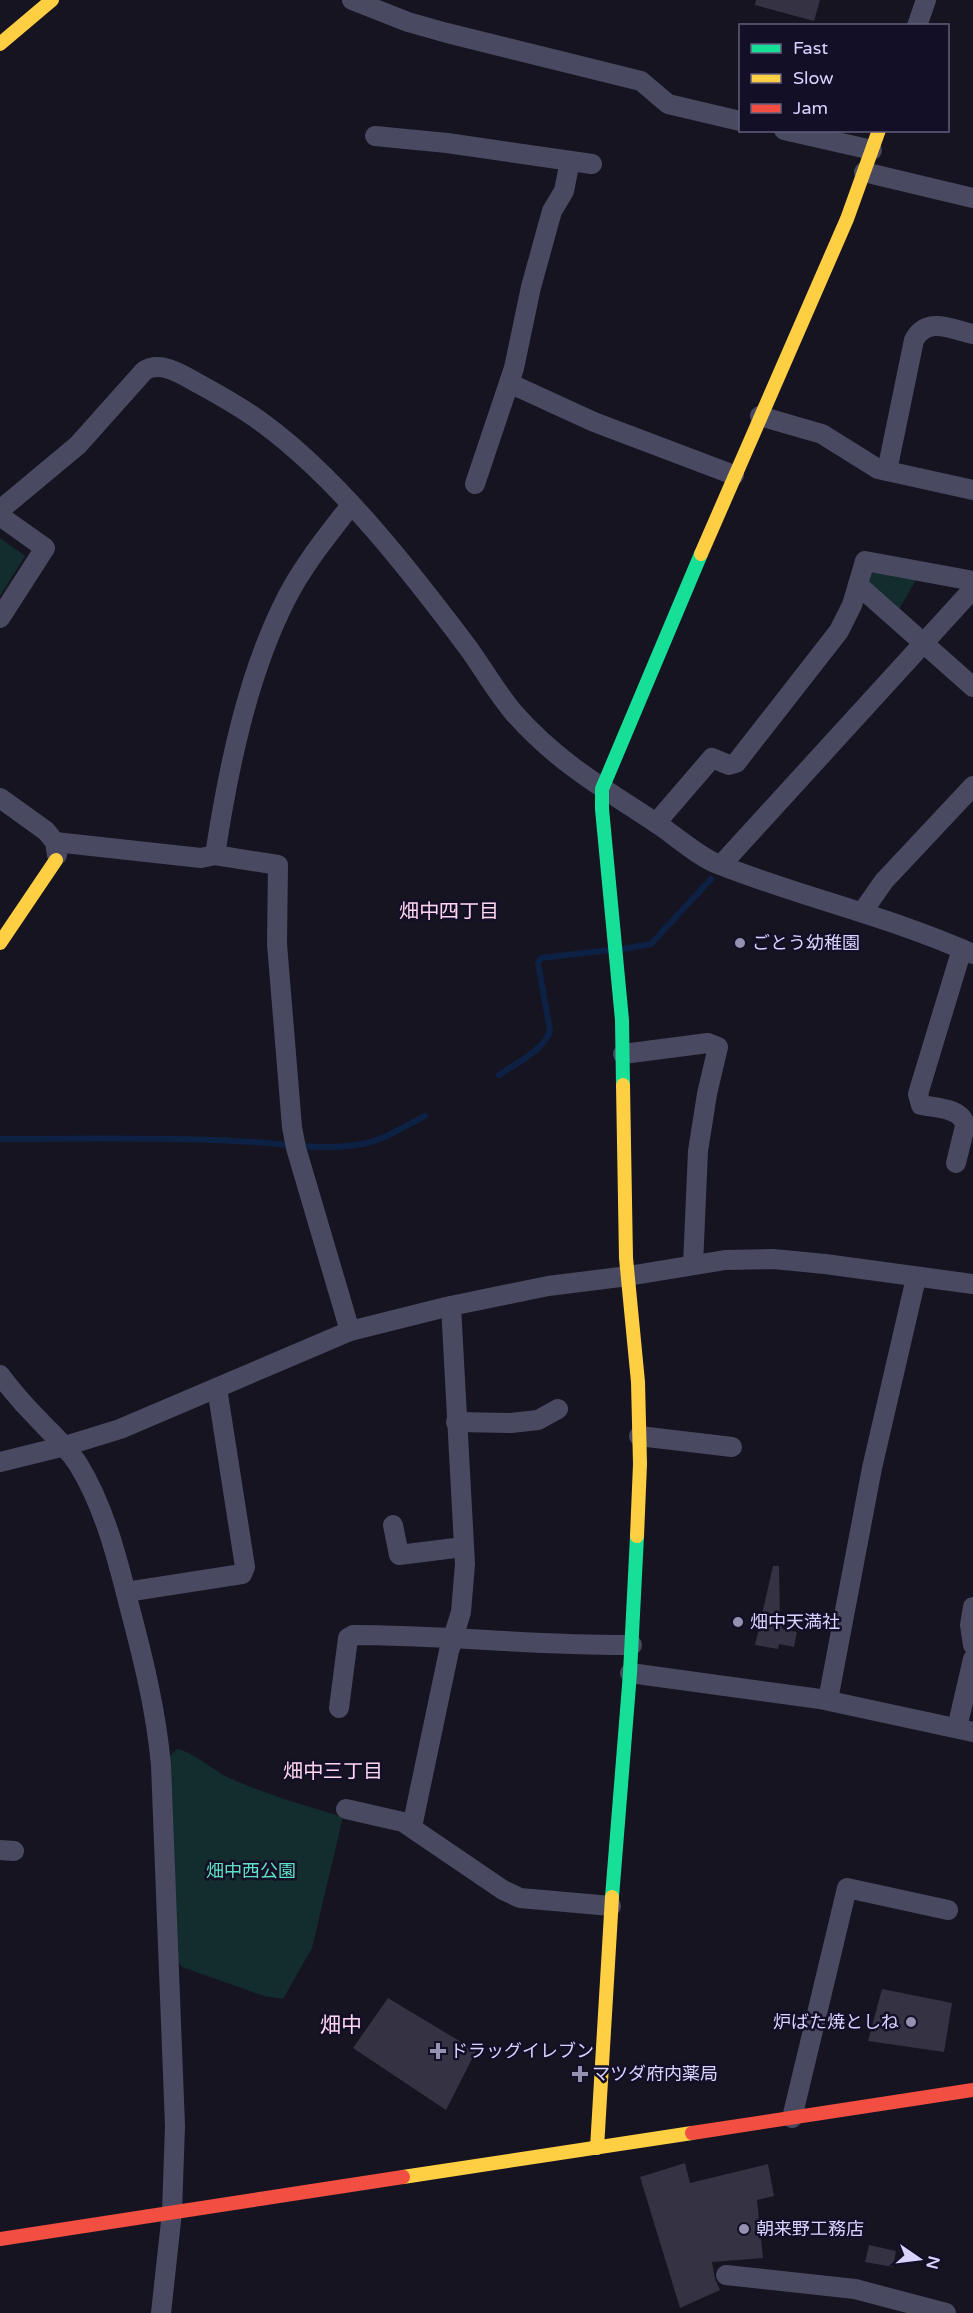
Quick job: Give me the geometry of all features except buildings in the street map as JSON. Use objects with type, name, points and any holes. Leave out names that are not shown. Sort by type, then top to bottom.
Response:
[{"type":"street","points":[[0,44],[52,0]]},
{"type":"street","points":[[352,0],[408,22],[447,33],[642,81],[668,104],[739,121]]},
{"type":"street","points":[[918,24],[926,0]]},
{"type":"street","points":[[793,132],[872,150]]},
{"type":"street","points":[[597,2148],[611,1906],[632,1645],[639,1436],[638,1382],[628,1276],[623,1054],[602,789],[734,475],[835,248],[878,132]]},
{"type":"street","points":[[375,136],[447,143],[592,164]]},
{"type":"street","points":[[475,484],[509,383],[552,211],[564,191],[570,161]]},
{"type":"street","points":[[864,172],[973,198]]},
{"type":"street","points":[[887,471],[917,334],[925,327],[935,326],[973,334]]},
{"type":"street","points":[[0,510],[78,445],[143,372],[153,366],[167,368],[199,384],[266,425],[321,474],[351,505],[468,647],[514,713],[566,763],[721,866],[814,899],[863,911],[968,951],[918,1094],[921,1105],[958,1113],[964,1121],[965,1126],[956,1163]]},
{"type":"street","points":[[509,383],[594,422],[734,475]]},
{"type":"street","points":[[760,416],[822,434],[841,444],[862,460],[887,471],[973,490]]},
{"type":"street","points":[[215,855],[228,771],[246,707],[273,628],[286,599],[310,558],[351,505]]},
{"type":"street","points":[[0,516],[45,548],[0,618]]},
{"type":"street","points":[[656,823],[710,760],[715,759],[729,765],[736,763],[839,631],[865,561],[973,581]]},
{"type":"street","points":[[858,585],[973,687]]},
{"type":"street","points":[[721,866],[973,589]]},
{"type":"street","points":[[863,911],[884,881],[973,786]]},
{"type":"street","points":[[0,798],[46,831],[56,851]]},
{"type":"street","points":[[56,851],[201,858],[215,855],[278,865],[277,944],[292,1126],[296,1148],[350,1331]]},
{"type":"street","points":[[0,942],[56,851]]},
{"type":"street","points":[[623,1054],[708,1043],[718,1047],[707,1094],[698,1151],[693,1265]]},
{"type":"street","points":[[0,1462],[65,1446],[120,1429],[350,1331],[451,1306],[548,1286],[724,1260],[773,1259],[973,1284]]},
{"type":"street","points":[[828,1700],[872,1468],[916,1278]]},
{"type":"street","points":[[412,1827],[448,1651],[461,1612],[465,1564],[451,1306]]},
{"type":"street","points":[[0,1375],[23,1404],[65,1446],[78,1465],[104,1520],[126,1592],[156,1716],[161,1765],[175,2126],[172,2212],[161,2313]]},
{"type":"street","points":[[126,1592],[242,1574],[245,1567],[217,1388]]},
{"type":"street","points":[[456,1422],[511,1423],[538,1420],[558,1409]]},
{"type":"street","points":[[639,1436],[732,1447]]},
{"type":"street","points":[[393,1525],[399,1555],[464,1547]]},
{"type":"street","points":[[973,1607],[970,1625],[973,1644]]},
{"type":"street","points":[[339,1708],[348,1638],[353,1635],[453,1638],[561,1646],[632,1645]]},
{"type":"street","points":[[630,1673],[828,1700],[965,1730],[973,1659]]},
{"type":"street","points":[[346,1809],[393,1819],[412,1827],[503,1890],[520,1898],[611,1906]]},
{"type":"street","points":[[792,2118],[847,1888],[948,1910]]},
{"type":"street","points":[[0,2239],[973,2091]]},
{"type":"street","points":[[726,2275],[855,2289],[946,2313]]},
{"type":"green space","points":[[0,538],[25,556],[0,596]]},
{"type":"green space","points":[[873,570],[916,580],[899,609],[869,583]]},
{"type":"green space","name":"畑中西公園","points":[[177,1749],[187,1752],[239,1782],[343,1817],[312,1948],[283,1999],[264,1996],[182,1967],[178,1962],[170,1756]]},
{"type":"waterway","points":[[623,949],[651,944],[711,879]]},
{"type":"waterway","points":[[499,1075],[536,1050],[550,1030],[538,963],[541,958],[610,950]]},
{"type":"waterway","points":[[0,1139],[176,1139],[330,1147],[362,1144],[378,1139],[425,1116]]},
{"type":"traffic: fast","points":[[623,1085],[622,1020],[602,789],[701,554]]},
{"type":"traffic: fast","points":[[612,1897],[630,1673],[637,1536]]},
{"type":"traffic: slow","points":[[0,44],[52,0]]},
{"type":"traffic: slow","points":[[701,554],[847,219],[878,132]]},
{"type":"traffic: slow","points":[[0,943],[56,860]]},
{"type":"traffic: slow","points":[[623,1085],[626,1258],[638,1382],[640,1464],[637,1536]]},
{"type":"traffic: slow","points":[[597,2148],[612,1897]]},
{"type":"traffic: slow","points":[[403,2177],[692,2133]]},
{"type":"traffic: jam","points":[[692,2133],[973,2090]]},
{"type":"traffic: jam","points":[[0,2239],[403,2177]]},
{"type":"place","name":"ごとう幼稚園","points":[[740,943]]},
{"type":"place","name":"畑中天満社","points":[[738,1622]]},
{"type":"place","name":"炉ばた焼としね","points":[[911,2022]]},
{"type":"place","name":"ドラッグイレブン","points":[[438,2051]]},
{"type":"place","name":"マツダ府内薬局","points":[[580,2074]]},
{"type":"place","name":"朝来野工務店","points":[[744,2229]]},
{"type":"district","name":"畑中四丁目","points":[[449,911]]},
{"type":"district","name":"畑中三丁目","points":[[333,1771]]},
{"type":"district","name":"畑中","points":[[341,2025]]}]
